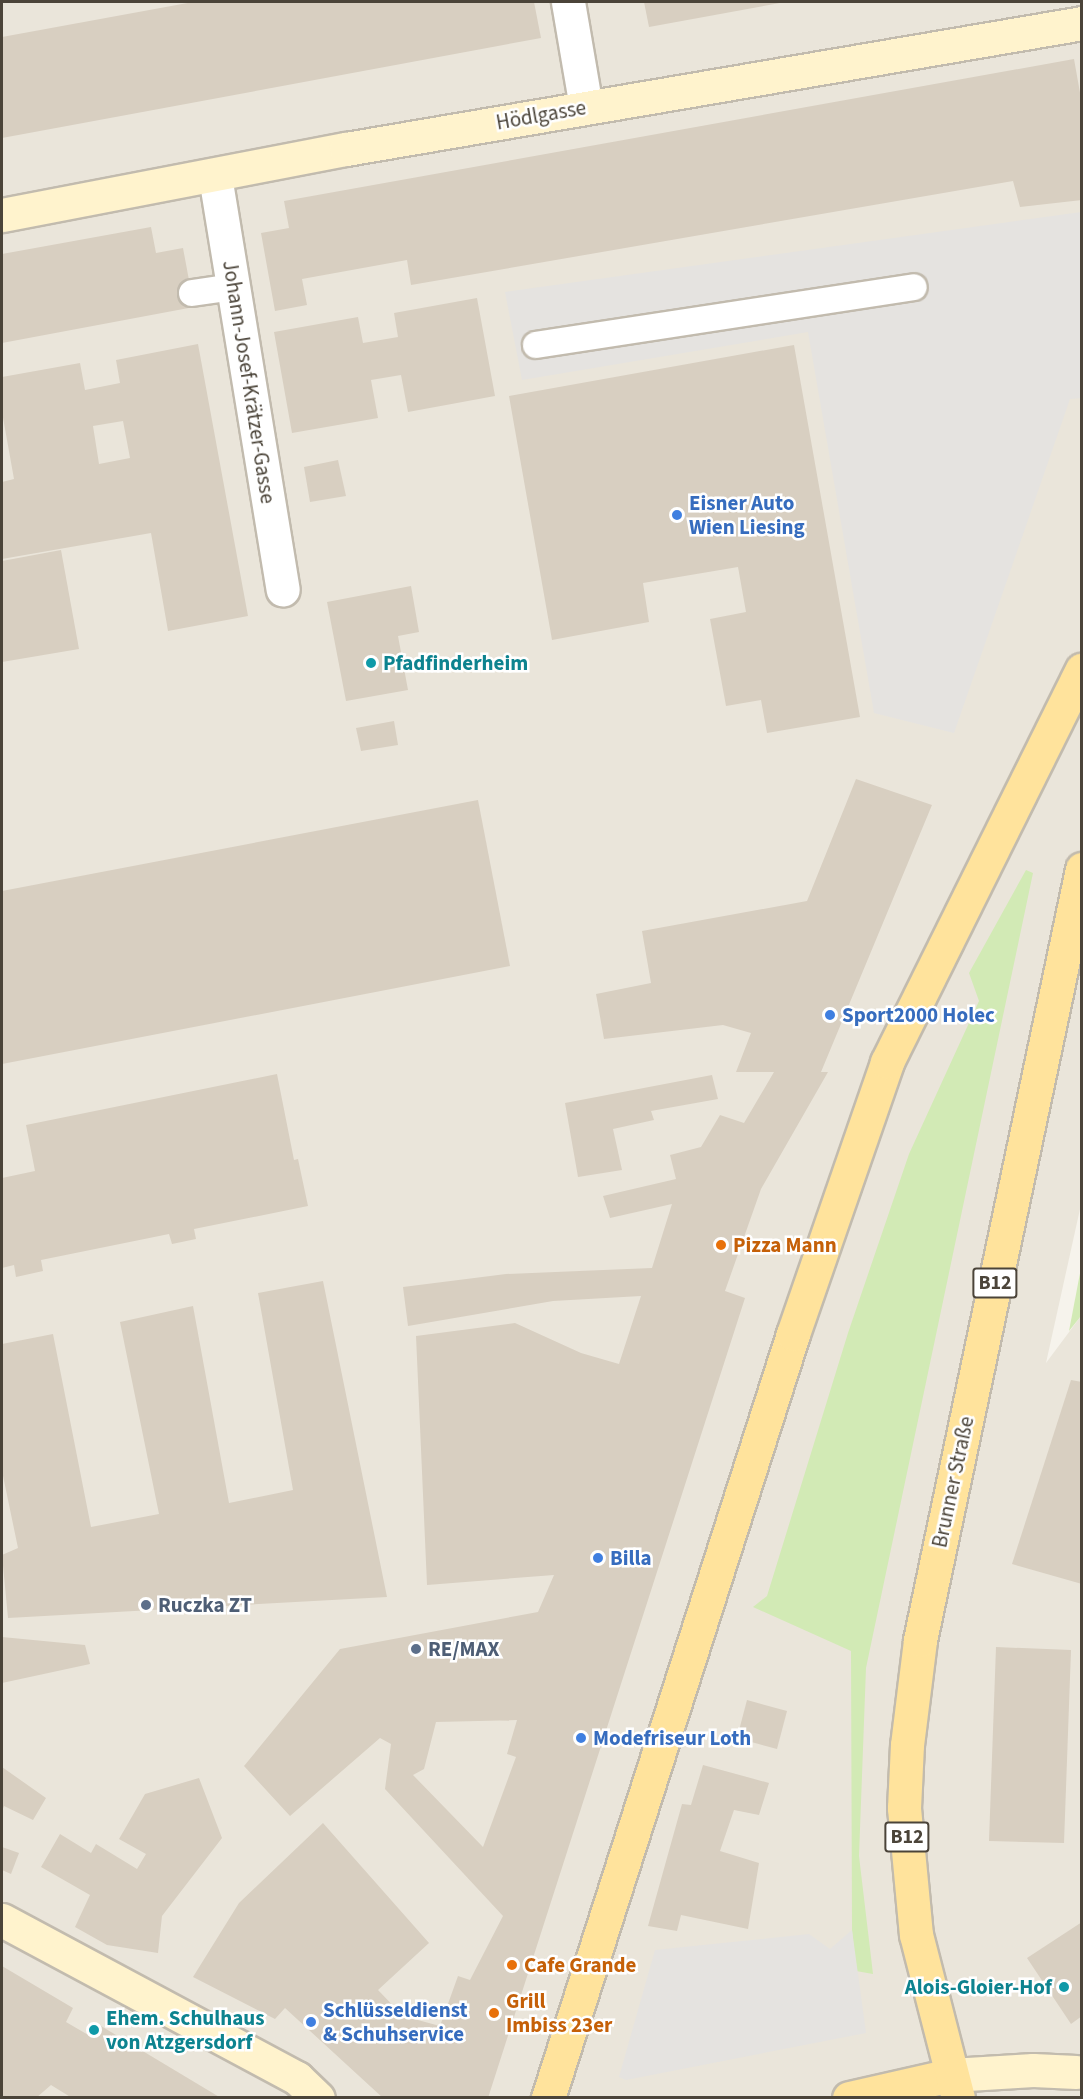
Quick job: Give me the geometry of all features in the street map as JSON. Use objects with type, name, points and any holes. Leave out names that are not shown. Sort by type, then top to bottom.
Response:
[{"type":"main road","points":[[548,2097],[793,1334],[887,1062],[1082,670]]},
{"type":"main road","name":"Brunner Straße","points":[[955,2086],[916,1935],[904,1808],[907,1745],[920,1640],[1082,869]]},
{"type":"main road","points":[[849,2097],[955,2086]]},
{"type":"street","points":[[568,2],[586,107]]},
{"type":"street","name":"Hödlgasse","points":[[2,215],[586,107],[1082,23]]},
{"type":"street","name":"Johann-Josef-Krätzer-Gasse","points":[[215,176],[283,589]]},
{"type":"street","points":[[2,1920],[297,2078],[318,2097]]},
{"type":"street","points":[[955,2086],[1034,2070],[1079,2071]]},
{"type":"street","points":[[1053,2097],[1079,2071]]},
{"type":"lane","points":[[536,345],[914,286]]},
{"type":"lane","points":[[192,293],[233,287]]},
{"type":"shaded area","points":[[2,2],[1081,2],[1082,1200],[1046,1363],[1081,1316],[1081,2097],[2,2098]]},
{"type":"shaded area","points":[[1081,212],[1081,398],[1070,399],[954,733],[874,713],[808,332],[522,380],[505,292]]},
{"type":"shaded area","points":[[852,1930],[866,2033],[626,2080],[619,2077],[655,1950],[809,1934],[830,1949]]},
{"type":"green space","points":[[1026,870],[1033,873],[866,1668],[859,1856],[873,1974],[856,1971],[852,1930],[851,1651],[753,1607],[767,1596],[848,1333],[909,1154],[979,1001],[969,973]]},
{"type":"green space","points":[[1081,1268],[1081,1316],[1069,1331]]},
{"type":"building","points":[[193,2],[534,2],[541,38],[2,138],[2,37]]},
{"type":"building","points":[[644,2],[780,2],[780,3],[649,27]]},
{"type":"building","points":[[1074,59],[1082,104],[1082,200],[1020,207],[1013,181],[411,285],[407,260],[302,279],[307,305],[275,311],[261,233],[289,228],[284,201]]},
{"type":"building","points":[[151,227],[156,253],[183,248],[194,307],[2,343],[2,254]]},
{"type":"building","points":[[477,298],[495,396],[408,412],[401,375],[371,380],[378,418],[292,433],[274,332],[358,317],[363,343],[398,337],[394,313]]},
{"type":"building","points":[[198,344],[248,616],[168,631],[151,533],[2,559],[2,482],[14,479],[2,412],[2,377],[80,363],[85,390],[120,383],[116,360]],"holes":[[[123,421],[130,458],[99,464],[93,426]]]},
{"type":"building","name":"Eisner Auto Wien Liesing","points":[[794,345],[860,717],[767,733],[761,700],[726,706],[710,619],[746,612],[738,567],[643,583],[649,622],[552,640],[509,396]]},
{"type":"building","points":[[338,460],[346,496],[310,502],[304,467]]},
{"type":"building","points":[[61,550],[79,649],[2,662],[2,561]]},
{"type":"building","name":"Pfadfinderheim","points":[[411,586],[419,632],[398,636],[408,690],[346,701],[327,602]]},
{"type":"building","points":[[394,721],[398,745],[361,751],[356,728]]},
{"type":"building","points":[[856,779],[932,805],[821,1072],[828,1072],[761,1189],[725,1291],[745,1298],[488,2098],[383,2098],[285,2008],[275,2019],[193,1977],[239,1903],[323,1823],[429,1943],[378,1990],[403,2016],[440,2026],[458,1976],[470,1980],[503,1916],[385,1789],[391,1744],[380,1738],[290,1816],[244,1766],[340,1649],[538,1612],[554,1575],[427,1585],[416,1336],[515,1323],[581,1353],[619,1364],[641,1296],[553,1301],[408,1326],[403,1287],[506,1274],[652,1268],[672,1204],[610,1218],[603,1196],[676,1179],[670,1155],[701,1147],[720,1115],[744,1123],[774,1072],[736,1072],[751,1033],[723,1025],[604,1039],[596,994],[651,983],[642,931],[807,901]],"holes":[[[517,1720],[507,1754],[516,1757],[483,1847],[413,1775],[424,1769],[436,1722]]]},
{"type":"building","points":[[478,800],[510,966],[2,1064],[2,891]]},
{"type":"building","points":[[277,1074],[294,1160],[298,1159],[308,1206],[194,1229],[196,1239],[172,1244],[169,1234],[41,1260],[43,1271],[16,1277],[14,1265],[2,1268],[2,1178],[35,1171],[26,1125]]},
{"type":"building","points":[[712,1075],[718,1099],[651,1111],[654,1120],[613,1129],[622,1170],[578,1177],[565,1103]]},
{"type":"building","points":[[323,1281],[387,1597],[8,1618],[2,1555],[18,1548],[2,1471],[2,1344],[53,1334],[91,1527],[159,1514],[120,1322],[193,1306],[229,1503],[293,1490],[258,1293]]},
{"type":"building","points":[[1071,1380],[1082,1382],[1082,1584],[1012,1564]]},
{"type":"building","points":[[2,1637],[85,1645],[90,1664],[2,1683]]},
{"type":"building","points":[[996,1647],[1071,1650],[1064,1843],[989,1841]]},
{"type":"building","points":[[747,1700],[787,1711],[777,1749],[737,1738]]},
{"type":"building","points":[[703,1765],[769,1783],[759,1815],[734,1810],[720,1851],[759,1863],[748,1929],[681,1915],[677,1931],[648,1926],[682,1804],[691,1805]]},
{"type":"building","points":[[2,1767],[46,1798],[33,1820],[4,1806],[2,1811]]},
{"type":"building","points":[[199,1778],[222,1838],[162,1916],[158,1953],[107,1945],[75,1927],[90,1895],[41,1867],[60,1834],[91,1853],[96,1844],[137,1869],[146,1854],[119,1839],[145,1794]]},
{"type":"building","points":[[2,1847],[19,1853],[11,1874],[2,1870]]},
{"type":"building","name":"Alois-Gloier-Hof","points":[[1082,1922],[1082,2016],[1071,2024],[1027,1958]]},
{"type":"building","points":[[2,1966],[73,2008],[66,2022],[90,2036],[101,2026],[221,2098],[72,2098],[51,2085],[36,2098],[2,2098]]},
{"type":"place","name":"Eisner Auto Wien Liesing","points":[[677,515]]},
{"type":"place","name":"Pfadfinderheim","points":[[371,663]]},
{"type":"place","name":"Sport2000 Holec","points":[[830,1015]]},
{"type":"place","name":"Pizza Mann","points":[[721,1245]]},
{"type":"place","name":"Billa","points":[[598,1558]]},
{"type":"place","name":"Ruczka ZT","points":[[146,1605]]},
{"type":"place","name":"RE/MAX","points":[[416,1649]]},
{"type":"place","name":"Modefriseur Loth","points":[[581,1738]]},
{"type":"place","name":"Cafe Grande","points":[[512,1965]]},
{"type":"place","name":"Alois-Gloier-Hof","points":[[1064,1987]]},
{"type":"place","name":"Grill Imbiss 23er","points":[[494,2013]]},
{"type":"place","name":"Schlüsseldienst & Schuhservice","points":[[311,2022]]},
{"type":"place","name":"Ehem. Schulhaus von Atzgersdorf","points":[[94,2030]]}]
